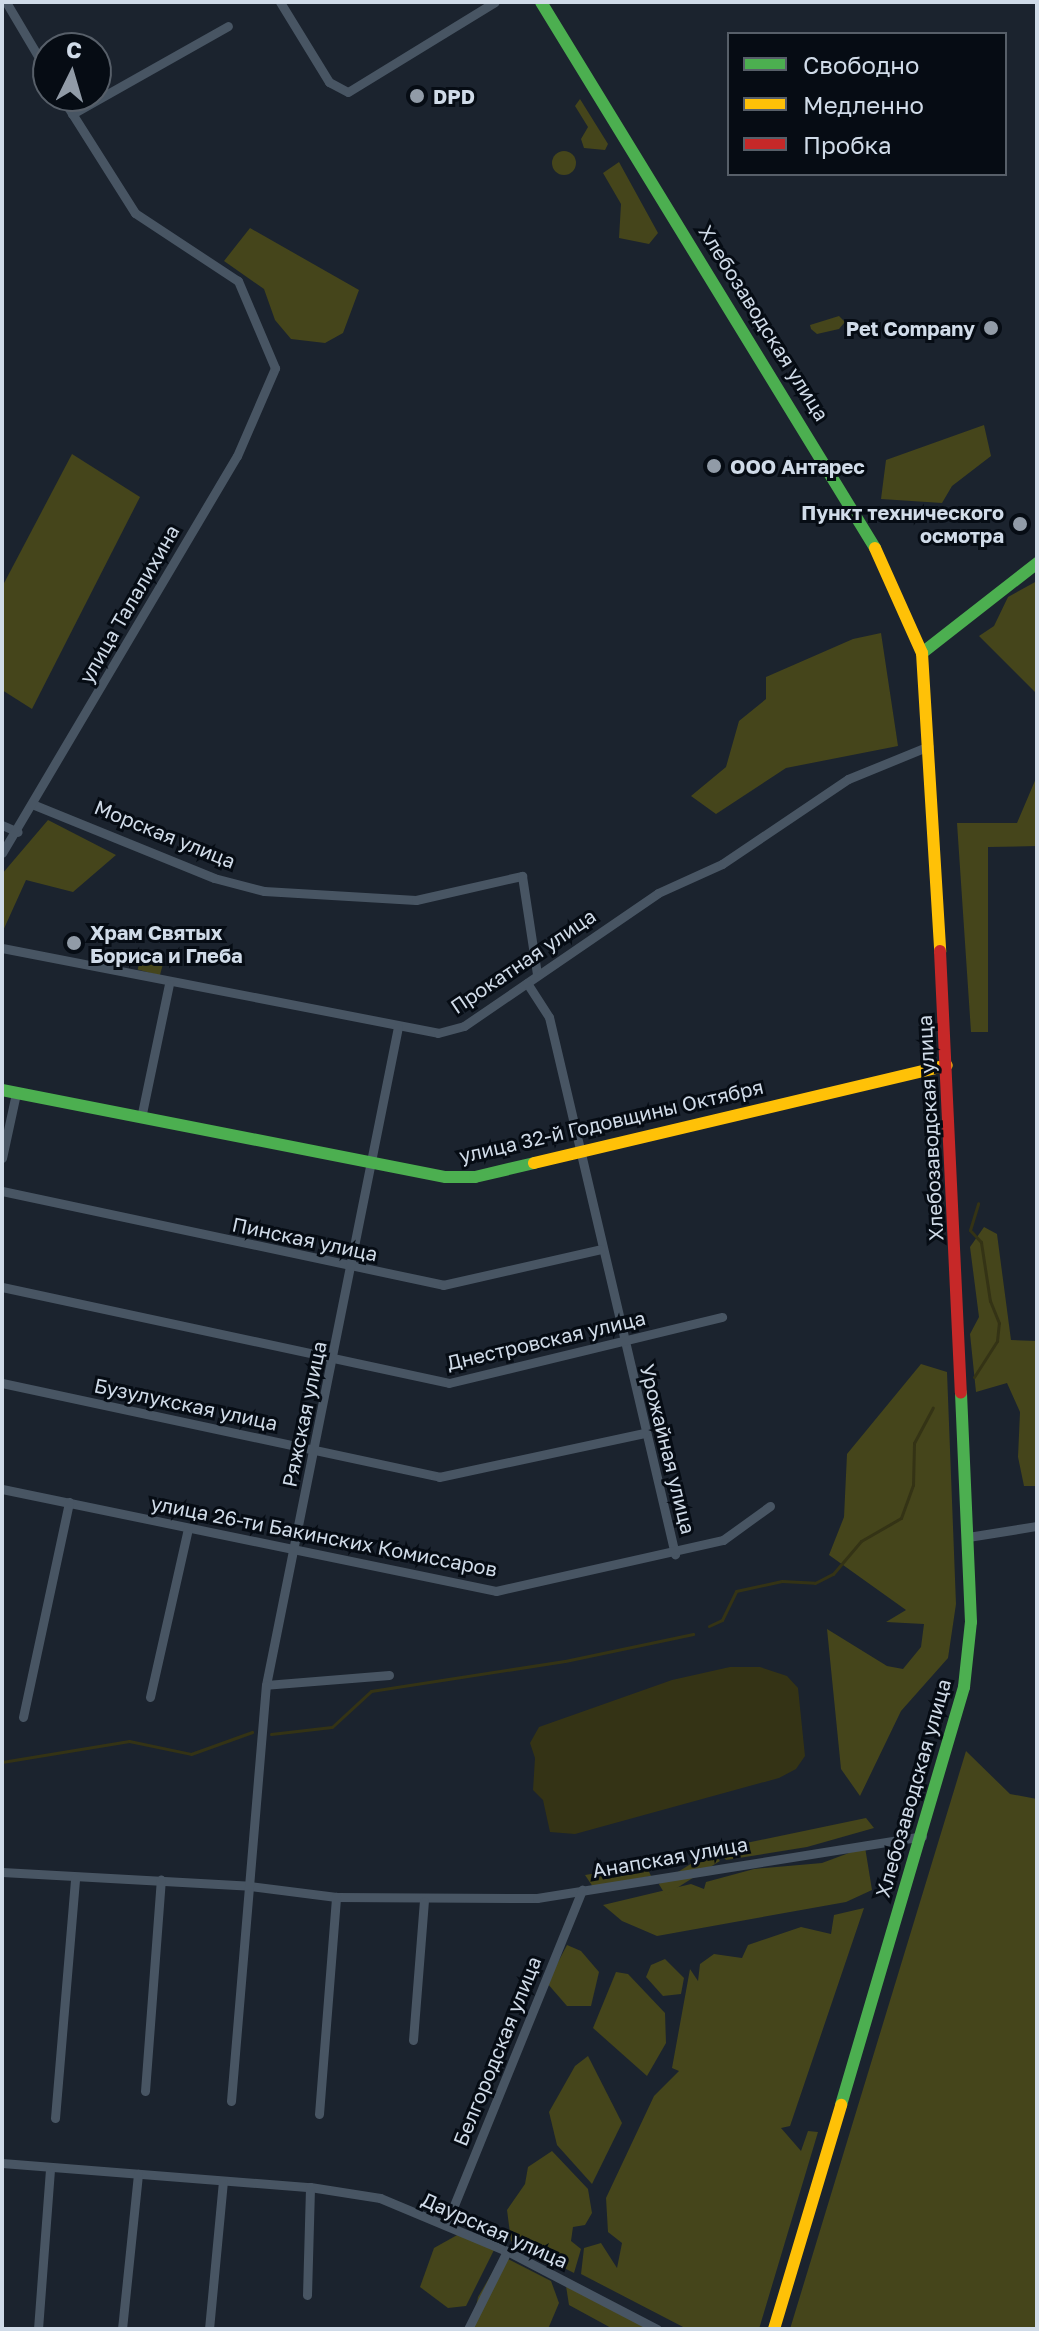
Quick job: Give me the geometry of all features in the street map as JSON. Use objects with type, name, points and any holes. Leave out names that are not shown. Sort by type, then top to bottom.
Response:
[{"type":"main road","name":"Хлебозаводская улица","points":[[541,2],[868,534],[892,579],[922,653],[947,1065],[971,1622],[964,1687],[774,2329]]},
{"type":"main road","points":[[922,653],[1037,563]]},
{"type":"main road","name":"улица 32-й Годовщины Октября","points":[[2,1090],[372,1165],[446,1177],[475,1177],[947,1065]]},
{"type":"street","points":[[6,2],[32,46]]},
{"type":"street","points":[[280,2],[329,82],[348,92],[495,2]]},
{"type":"street","points":[[72,114],[228,26]]},
{"type":"street","name":"улица Талалихина","points":[[2,853],[18,832],[237,456],[275,368],[238,281],[135,213],[72,114]]},
{"type":"street","name":"Прокатная улица","points":[[2,948],[169,984],[438,1033],[464,1026],[658,893],[722,864],[848,779],[929,746]]},
{"type":"street","name":"Морская улица","points":[[32,804],[214,878],[264,891],[416,900],[522,876],[537,974]]},
{"type":"street","points":[[2,825],[18,832]]},
{"type":"street","name":"Урожайная улица","points":[[527,983],[549,1017],[644,1433],[675,1554]]},
{"type":"street","points":[[141,1118],[169,984]]},
{"type":"street","name":"Ряжская улица","points":[[250,1886],[266,1685],[335,1360],[350,1267],[398,1027]]},
{"type":"street","points":[[2,1158],[16,1093]]},
{"type":"street","name":"Пинская улица","points":[[2,1191],[443,1285],[601,1249]]},
{"type":"street","name":"Днестровская улица","points":[[2,1287],[449,1383],[722,1317]]},
{"type":"street","name":"Бузулукская улица","points":[[2,1383],[439,1477],[644,1433]]},
{"type":"street","name":"улица 26-ти Бакинских Комиссаров","points":[[2,1489],[496,1591],[675,1554],[723,1540],[770,1506]]},
{"type":"street","points":[[23,1717],[69,1502]]},
{"type":"street","points":[[968,1537],[1037,1526]]},
{"type":"street","points":[[150,1697],[188,1528]]},
{"type":"street","points":[[266,1685],[389,1675]]},
{"type":"street","name":"Анапская улица","points":[[2,1872],[250,1886],[336,1897],[424,1901],[537,1898],[922,1836]]},
{"type":"street","points":[[55,2118],[75,1878]]},
{"type":"street","points":[[145,2091],[161,1880]]},
{"type":"street","points":[[231,2101],[250,1886]]},
{"type":"street","name":"Белгородская улица","points":[[446,2225],[582,1890]]},
{"type":"street","points":[[319,2114],[336,1897]]},
{"type":"street","points":[[413,2040],[424,1901]]},
{"type":"street","name":"Даурская улица","points":[[2,2163],[310,2187],[380,2198],[507,2251],[657,2329]]},
{"type":"street","points":[[38,2329],[50,2168]]},
{"type":"street","points":[[122,2329],[138,2174]]},
{"type":"street","points":[[209,2329],[223,2182]]},
{"type":"street","points":[[307,2295],[310,2187]]},
{"type":"street","points":[[468,2329],[507,2251]]},
{"type":"shaded area","points":[[580,99],[608,144],[605,150],[584,148],[581,139],[588,127],[575,106]]},
{"type":"shaded area","points":[[564,151],[573,154],[576,163],[573,172],[564,175],[555,172],[552,163],[555,154]]},
{"type":"shaded area","points":[[619,162],[658,233],[649,244],[619,238],[621,204],[603,173]]},
{"type":"shaded area","points":[[250,228],[359,290],[343,333],[325,343],[291,339],[275,320],[264,289],[224,261]]},
{"type":"shaded area","points":[[839,316],[845,322],[839,329],[817,334],[811,329],[810,325]]},
{"type":"shaded area","points":[[984,425],[991,456],[952,486],[942,503],[881,499],[886,460]]},
{"type":"shaded area","points":[[72,454],[140,497],[32,709],[2,690],[2,587]]},
{"type":"shaded area","points":[[1037,581],[1037,694],[979,636],[994,626],[1008,597]]},
{"type":"shaded area","points":[[881,633],[898,746],[786,768],[716,814],[691,796],[726,767],[739,721],[766,699],[766,677],[853,639]]},
{"type":"shaded area","points":[[1037,776],[1037,846],[988,847],[988,1032],[971,1032],[957,823],[1017,823]]},
{"type":"shaded area","points":[[48,820],[116,855],[73,892],[26,880],[2,933],[2,874]]},
{"type":"shaded area","points":[[141,957],[163,963],[160,976],[138,970]]},
{"type":"shaded area","points":[[984,1227],[997,1234],[1011,1340],[1037,1341],[1037,1486],[1024,1486],[1018,1457],[1020,1412],[1007,1383],[976,1392],[970,1334],[979,1317],[970,1247]]},
{"type":"shaded area","points":[[921,1364],[947,1372],[956,1604],[948,1658],[901,1711],[860,1796],[841,1769],[827,1629],[887,1666],[903,1669],[921,1647],[924,1624],[886,1622],[906,1610],[829,1555],[844,1517],[847,1454]]},
{"type":"shaded area","points":[[730,1667],[760,1667],[787,1676],[798,1688],[805,1756],[796,1769],[779,1778],[575,1834],[550,1832],[543,1800],[533,1790],[535,1758],[530,1743],[539,1727],[672,1680]]},
{"type":"shaded area","points":[[966,1751],[1010,1794],[1037,1799],[1037,2329],[790,2329]]},
{"type":"shaded area","points":[[866,1818],[874,1828],[807,1847],[726,1860],[717,1849]]},
{"type":"shaded area","points":[[865,1847],[872,1890],[846,1902],[657,1936],[622,1921],[603,1905],[691,1884],[704,1889],[706,1882],[754,1869],[822,1863]]},
{"type":"shaded area","points":[[713,1850],[720,1861],[666,1895],[659,1884]]},
{"type":"shaded area","points":[[646,1865],[651,1876],[593,1887],[585,1875]]},
{"type":"shaded area","points":[[864,1908],[790,2126],[781,2128],[801,2151],[808,2131],[818,2132],[759,2329],[687,2329],[581,2274],[584,2248],[601,2243],[617,2268],[622,2243],[608,2232],[606,2198],[654,2096],[679,2071],[672,2068],[690,1969],[698,1981],[700,1964],[714,1954],[742,1958],[748,1945],[801,1927],[831,1934],[834,1915]]},
{"type":"shaded area","points":[[567,1945],[581,1951],[599,1972],[591,2006],[567,2006],[547,1983]]},
{"type":"shaded area","points":[[665,1959],[684,1978],[681,1994],[663,1996],[646,1977],[651,1965]]},
{"type":"shaded area","points":[[616,1972],[628,1974],[665,2013],[666,2043],[647,2076],[593,2028]]},
{"type":"shaded area","points":[[588,2056],[622,2123],[592,2184],[557,2145],[549,2112],[575,2066]]},
{"type":"shaded area","points":[[552,2151],[588,2189],[592,2213],[585,2225],[573,2227],[571,2241],[581,2249],[574,2273],[511,2241],[507,2210],[525,2184],[528,2167]]},
{"type":"shaded area","points":[[459,2234],[494,2250],[466,2306],[448,2308],[420,2287],[434,2248]]},
{"type":"shaded area","points":[[502,2256],[551,2281],[559,2303],[548,2329],[471,2329],[478,2297]]},
{"type":"shaded area","points":[[566,2286],[649,2329],[613,2329],[569,2305]]},
{"type":"waterway","points":[[974,1377],[997,1341],[999,1323],[990,1301],[981,1242],[970,1230],[978,1203]]},
{"type":"waterway","points":[[709,1626],[722,1620],[736,1591],[782,1581],[815,1583],[833,1574],[861,1541],[901,1518],[913,1485],[914,1443],[933,1408]]},
{"type":"waterway","points":[[271,1734],[332,1727],[371,1691],[565,1661],[693,1634]]},
{"type":"waterway","points":[[2,1762],[129,1741],[191,1754],[252,1732]]},
{"type":"traffic: fast","points":[[541,2],[875,548]]},
{"type":"traffic: fast","points":[[922,653],[1037,563]]},
{"type":"traffic: fast","points":[[2,1090],[446,1177],[475,1177],[534,1163]]},
{"type":"traffic: fast","points":[[841,2105],[964,1687],[971,1622],[961,1393]]},
{"type":"traffic: slow","points":[[875,548],[922,653],[940,951]]},
{"type":"traffic: slow","points":[[534,1163],[947,1065]]},
{"type":"traffic: slow","points":[[774,2329],[841,2105]]},
{"type":"traffic: jam","points":[[940,951],[961,1393]]},
{"type":"place","name":"DPD","points":[[417,96]]},
{"type":"place","name":"Pet Company","points":[[991,328]]},
{"type":"place","name":"ООО Антарес","points":[[714,466]]},
{"type":"place","name":"Пункт технического осмотра","points":[[1020,524]]},
{"type":"place","name":"Храм Святых Бориса и Глеба","points":[[74,943]]}]
